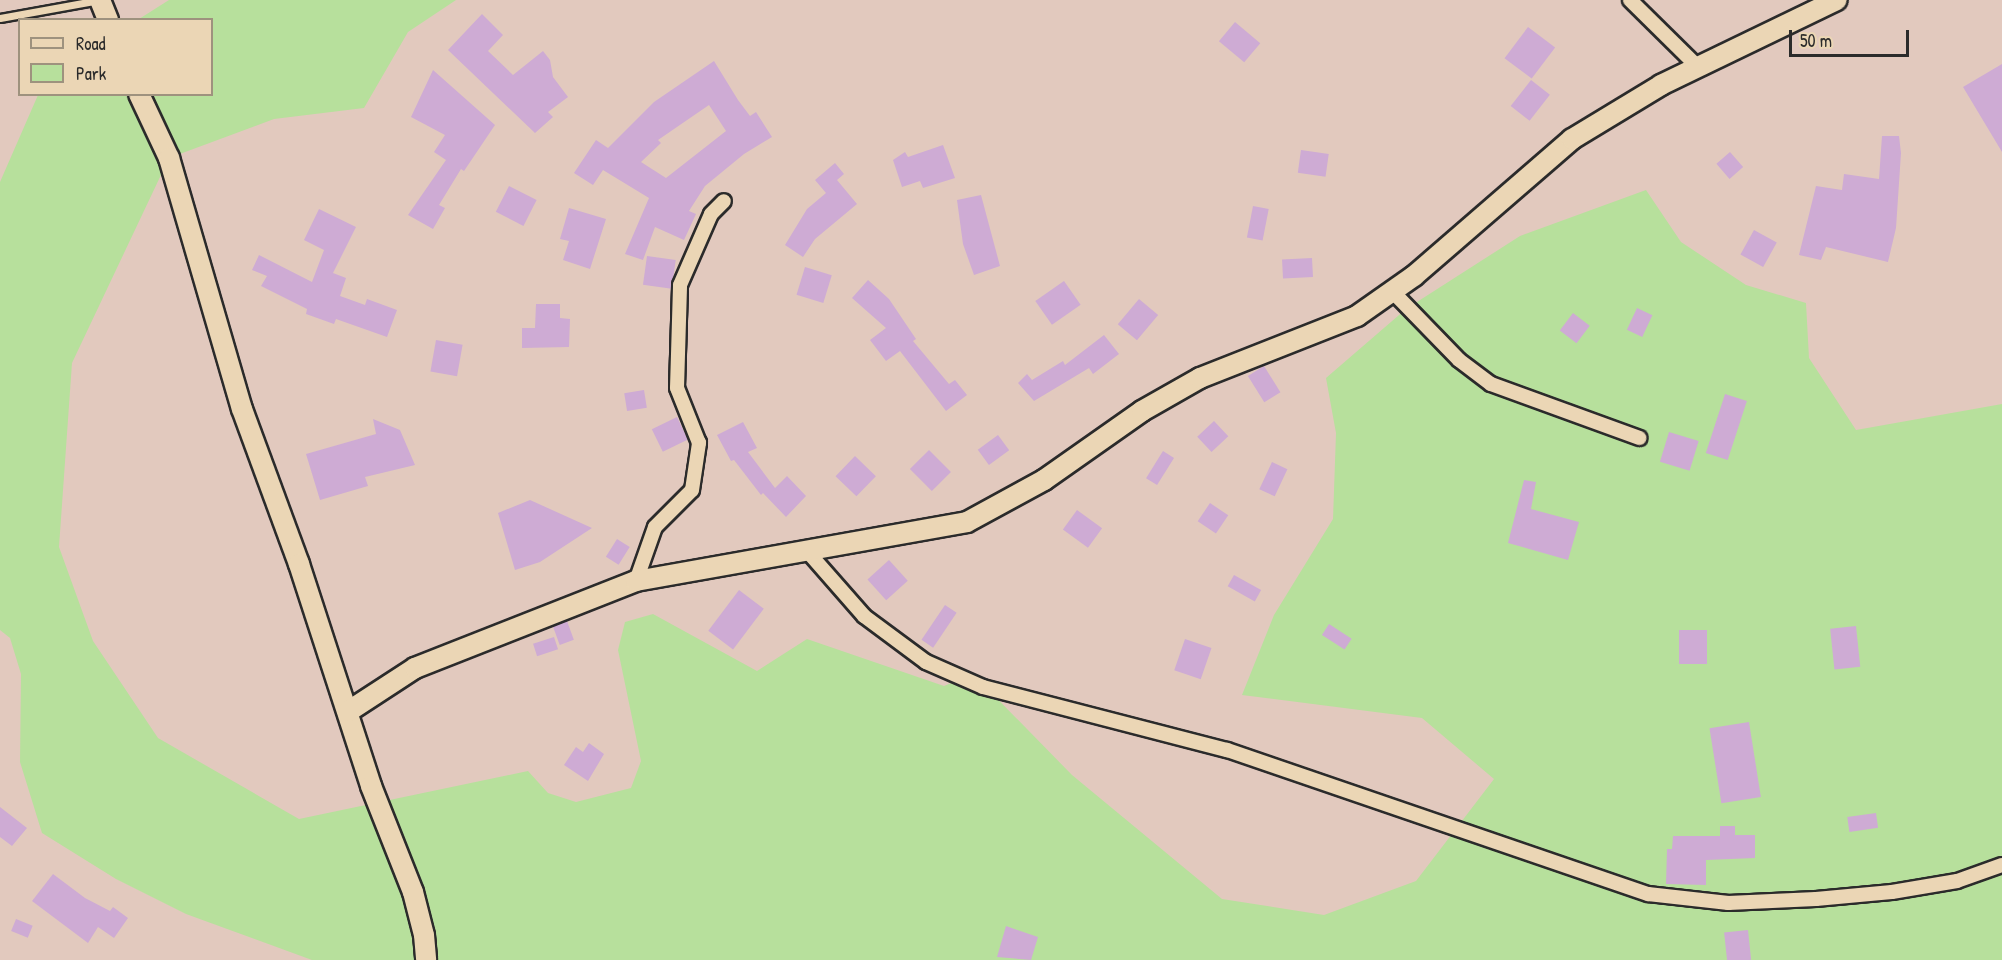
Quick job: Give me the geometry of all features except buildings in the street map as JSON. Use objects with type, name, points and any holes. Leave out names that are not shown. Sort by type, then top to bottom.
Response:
[{"type":"street","points":[[100,0],[107,18]]},
{"type":"street","points":[[1630,0],[1699,68]]},
{"type":"street","points":[[349,711],[415,668],[636,581],[967,522],[1044,480],[1142,411],[1200,378],[1357,316],[1392,291],[1572,139],[1660,86],[1837,0]]},
{"type":"street","points":[[140,96],[169,158],[242,409],[349,711],[371,786],[413,892],[424,935],[426,960]]},
{"type":"street","points":[[636,581],[655,527],[692,490],[699,443],[677,388],[680,285],[711,214],[724,201]]},
{"type":"street","points":[[1392,291],[1460,360],[1491,384],[1639,438]]},
{"type":"street","points":[[808,552],[864,616],[926,662],[983,687],[1227,750],[1648,894],[1728,903],[1816,899],[1946,883],[2002,865]]},
{"type":"lane","points":[[0,18],[100,0]]},
{"type":"green space","points":[[169,0],[456,0],[408,32],[364,108],[274,119],[169,158],[72,363],[59,547],[93,641],[158,738],[299,819],[528,771],[548,793],[576,802],[631,788],[641,761],[618,650],[625,622],[653,614],[757,671],[807,639],[944,686],[973,674],[1072,775],[1222,899],[1324,915],[1416,881],[1494,779],[1422,718],[1242,695],[1274,615],[1333,519],[1336,433],[1326,378],[1406,309],[1520,236],[1646,190],[1681,242],[1746,285],[1806,303],[1809,358],[1856,430],[2002,404],[2002,960],[312,960],[186,914],[116,879],[42,833],[20,762],[21,674],[10,638],[0,630],[0,182],[38,96],[213,96],[213,18],[141,18]]}]
